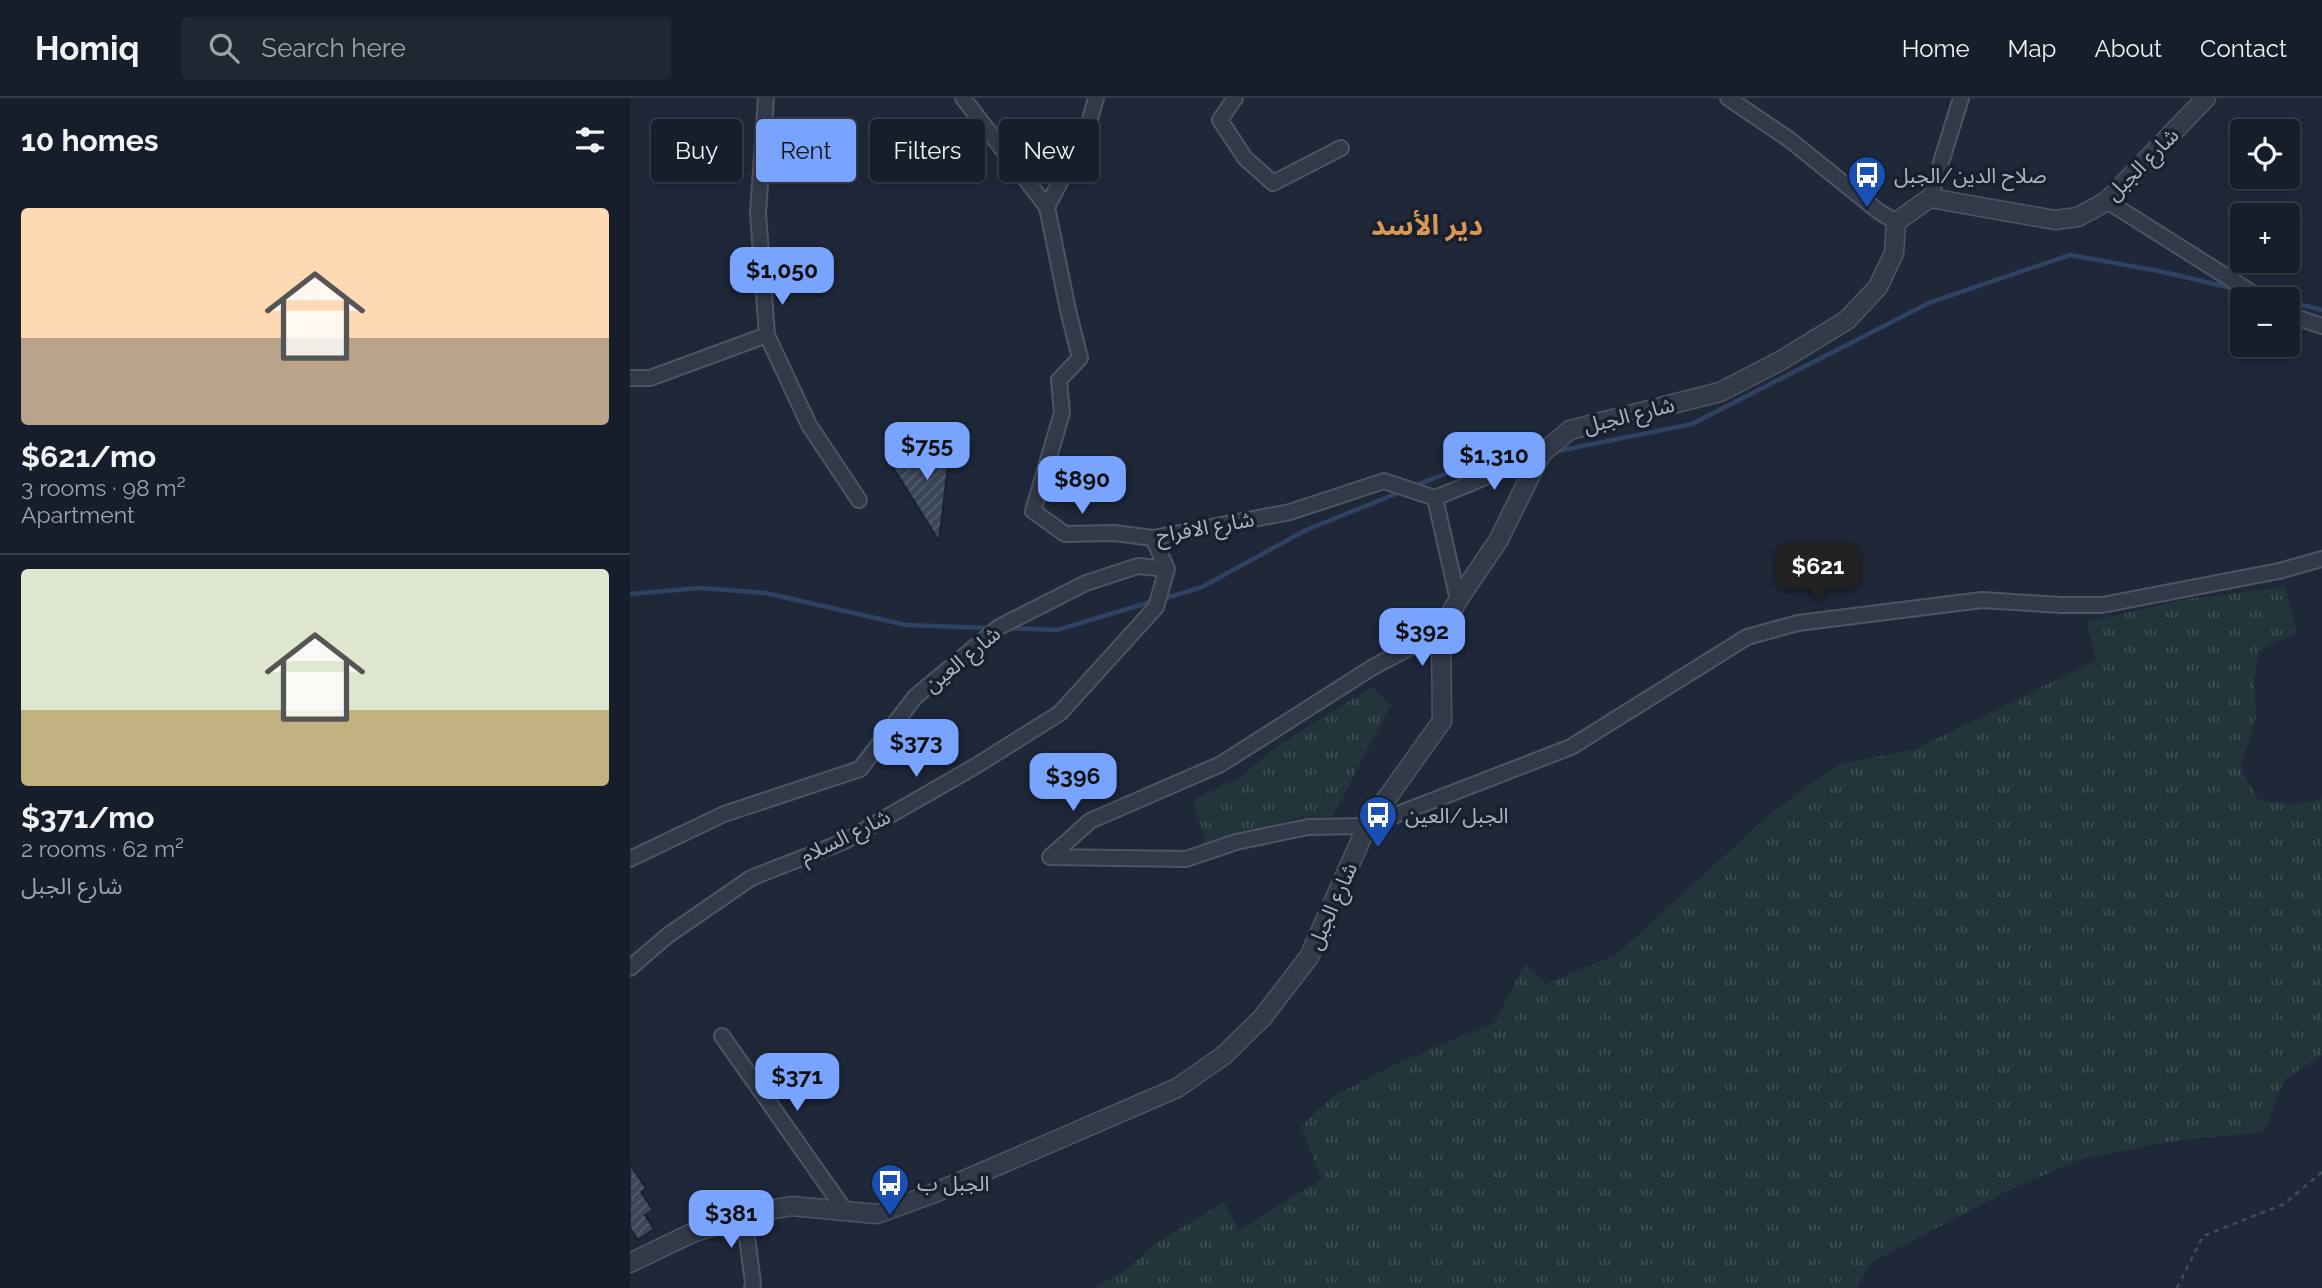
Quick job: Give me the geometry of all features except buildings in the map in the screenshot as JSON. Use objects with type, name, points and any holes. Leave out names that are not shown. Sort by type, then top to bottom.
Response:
[{"type":"street","points":[[766,98],[758,213],[767,335],[809,425],[859,500]]},
{"type":"street","name":"شارع الافراح","points":[[963,98],[1047,208],[1080,358],[1059,380],[1062,413],[1033,511],[1065,534],[1114,533],[1153,538],[1290,512],[1384,481],[1435,498]]},
{"type":"street","points":[[1047,208],[1087,130],[1096,98]]},
{"type":"street","points":[[1235,98],[1220,120],[1245,158],[1273,183],[1341,148]]},
{"type":"street","points":[[1728,98],[1790,140],[1878,211],[1896,222],[1930,198],[1961,98]]},
{"type":"street","name":"شارع الجبل","points":[[1930,198],[2055,220],[2078,217],[2107,201],[2206,98]]},
{"type":"street","points":[[2107,201],[2243,287]]},
{"type":"street","name":"شارع الجبل","points":[[630,1263],[692,1233],[744,1214],[791,1206],[877,1214],[932,1194],[1177,1088],[1223,1056],[1262,1018],[1310,957],[1367,826],[1442,721],[1441,631],[1458,600],[1498,541],[1541,454],[1570,430],[1720,392],[1780,361],[1847,320],[1878,287],[1894,253],[1896,222]]},
{"type":"street","points":[[2300,318],[2322,326]]},
{"type":"street","points":[[630,378],[650,378],[767,335]]},
{"type":"street","points":[[1458,600],[1435,498],[1541,454]]},
{"type":"street","points":[[1153,538],[1167,569]]},
{"type":"street","points":[[1441,631],[1373,667],[1221,764],[1090,821],[1050,857],[1186,859],[1236,842],[1308,827],[1367,826],[1571,747],[1747,637],[1785,626],[1982,600],[2102,605],[2279,571],[2322,559]]},
{"type":"street","name":"شارع العين","points":[[630,859],[724,814],[860,769],[915,697],[999,627],[1086,583],[1138,566],[1167,569]]},
{"type":"street","name":"شارع السلام","points":[[630,968],[667,936],[751,878],[845,841],[974,767],[1060,713],[1156,607],[1167,569]]},
{"type":"street","points":[[722,1036],[844,1209]]},
{"type":"street","points":[[744,1214],[752,1288]]},
{"type":"path","points":[[2177,1288],[2203,1236],[2284,1204],[2322,1172]]},
{"type":"green space","points":[[2285,587],[2297,633],[2259,650],[2254,680],[2256,718],[2240,768],[2259,801],[2297,804],[2322,799],[2322,1055],[2284,1080],[2264,1132],[2174,1141],[2082,1159],[2011,1189],[1870,1263],[1857,1288],[1094,1288],[1125,1271],[1154,1244],[1224,1202],[1239,1230],[1321,1179],[1301,1126],[1332,1097],[1400,1062],[1494,1023],[1525,964],[1546,984],[1616,955],[1771,813],[1839,764],[1916,749],[2096,660],[2087,622],[2182,600]]},
{"type":"green space","points":[[1372,687],[1391,705],[1332,817],[1303,816],[1207,845],[1193,800],[1239,778],[1279,745]]},
{"type":"waterway","points":[[1553,452],[1692,424],[1931,302],[2070,255],[2230,288]]},
{"type":"waterway","points":[[2300,304],[2322,310]]},
{"type":"waterway","points":[[1414,486],[1450,472],[1510,460]]},
{"type":"waterway","points":[[1163,599],[1202,587],[1306,530],[1403,491]]},
{"type":"waterway","points":[[630,594],[699,588],[766,593],[906,625],[991,628]]},
{"type":"waterway","points":[[1006,628],[1057,630],[1154,601]]},
{"type":"place","name":"صلاح الدين/الجبل","points":[[1867,209]]},
{"type":"place","name":"الجبل/العين","points":[[1378,849]]},
{"type":"place","name":"الجبل ب","points":[[890,1217]]},
{"type":"district","name":"دير الأسد","points":[[1427,225]]}]
